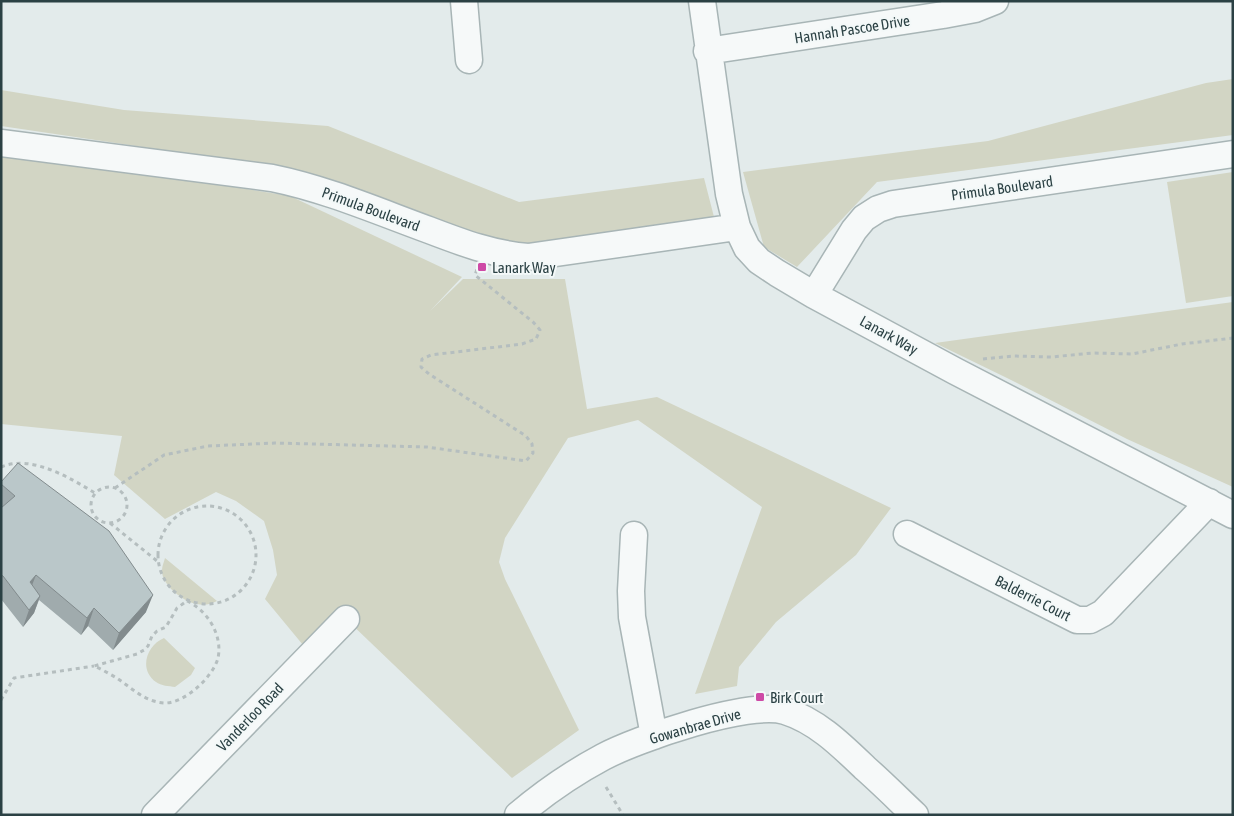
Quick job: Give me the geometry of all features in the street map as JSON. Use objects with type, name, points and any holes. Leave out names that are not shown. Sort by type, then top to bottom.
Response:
[{"type":"street","points":[[464,1],[469,60]]},
{"type":"street","name":"Lanark Way","points":[[702,1],[728,194],[737,227],[748,248],[759,261],[777,274],[814,295],[955,371],[1233,515]]},
{"type":"street","name":"Hannah Pascoe Drive","points":[[708,51],[943,15],[975,8],[995,1]]},
{"type":"street","name":"Primula Boulevard","points":[[1,144],[272,178],[304,185],[488,251],[528,258],[737,227]]},
{"type":"street","name":"Primula Boulevard","points":[[814,295],[854,230],[864,218],[893,204],[1233,154]]},
{"type":"street","name":"Balderrie Court","points":[[907,534],[1077,620],[1090,620],[1103,613],[1209,502]]},
{"type":"street","points":[[634,535],[630,591],[632,617],[654,736]]},
{"type":"street","name":"Vanderloo Road","points":[[155,815],[346,619]]},
{"type":"street","name":"Gowanbrae Drive","points":[[518,815],[568,777],[603,757],[654,736],[715,718],[761,708],[784,711],[808,721],[832,736],[915,815]]},
{"type":"path","points":[[115,488],[164,455],[208,446],[275,443],[426,448],[526,462],[533,453],[532,444],[526,436],[421,367],[422,359],[431,355],[522,344],[536,339],[540,330],[533,322],[474,275],[488,251]]},
{"type":"path","points":[[955,371],[981,359],[1014,356],[1052,357],[1093,353],[1132,354],[1182,344],[1233,338]]},
{"type":"path","points":[[1,467],[25,462],[74,480],[96,493]]},
{"type":"path","points":[[110,523],[118,521],[123,516],[127,507],[123,494],[115,488],[107,487],[96,493],[92,499],[94,514],[102,521],[110,523],[157,562]]},
{"type":"path","points":[[1,700],[14,678],[94,666],[137,654],[148,646],[152,636],[157,631],[166,627],[173,618],[177,608],[187,601],[213,604],[228,600],[242,590],[255,568],[256,545],[251,532],[243,520],[233,512],[219,507],[198,506],[187,510],[172,521],[164,532],[159,546],[157,562],[162,579],[169,590],[180,598],[187,601],[196,605],[204,613],[212,624],[218,640],[218,658],[208,676],[194,691],[183,699],[165,703],[148,699],[135,693],[113,676],[94,666]]},
{"type":"path","points":[[606,787],[623,815]]},
{"type":"green space","points":[[1233,79],[1233,135],[877,182],[797,267],[764,247],[743,172],[988,141],[1206,83]]},
{"type":"green space","points":[[1,90],[124,110],[328,126],[519,202],[704,178],[714,217],[517,245],[474,238],[299,170],[1,126]]},
{"type":"green space","points":[[1,150],[290,196],[462,277],[430,311],[463,279],[565,279],[587,409],[657,397],[891,508],[856,555],[776,622],[739,667],[737,686],[695,694],[762,507],[638,420],[568,438],[505,538],[499,562],[505,579],[579,730],[512,778],[346,619],[303,645],[265,599],[277,575],[273,550],[264,521],[236,501],[216,492],[165,519],[114,475],[122,436],[1,424]]},
{"type":"green space","points":[[1233,172],[1233,296],[1186,303],[1167,182]]},
{"type":"green space","points":[[1233,302],[1233,487],[1127,439],[935,343]]},
{"type":"green space","points":[[165,558],[217,601],[200,605],[186,600],[174,592],[163,576],[162,568]]},
{"type":"green space","points":[[164,638],[195,668],[191,675],[175,687],[158,683],[150,677],[147,671],[146,664],[149,652],[158,641]]},
{"type":"building","points":[[18,463],[109,531],[153,595],[119,633],[94,608],[87,618],[36,575],[30,582],[40,596],[29,610],[1,575],[1,508],[15,496],[1,482]]},
{"type":"place","name":"Lanark Way","points":[[482,267]]},
{"type":"place","name":"Birk Court","points":[[760,697]]}]
